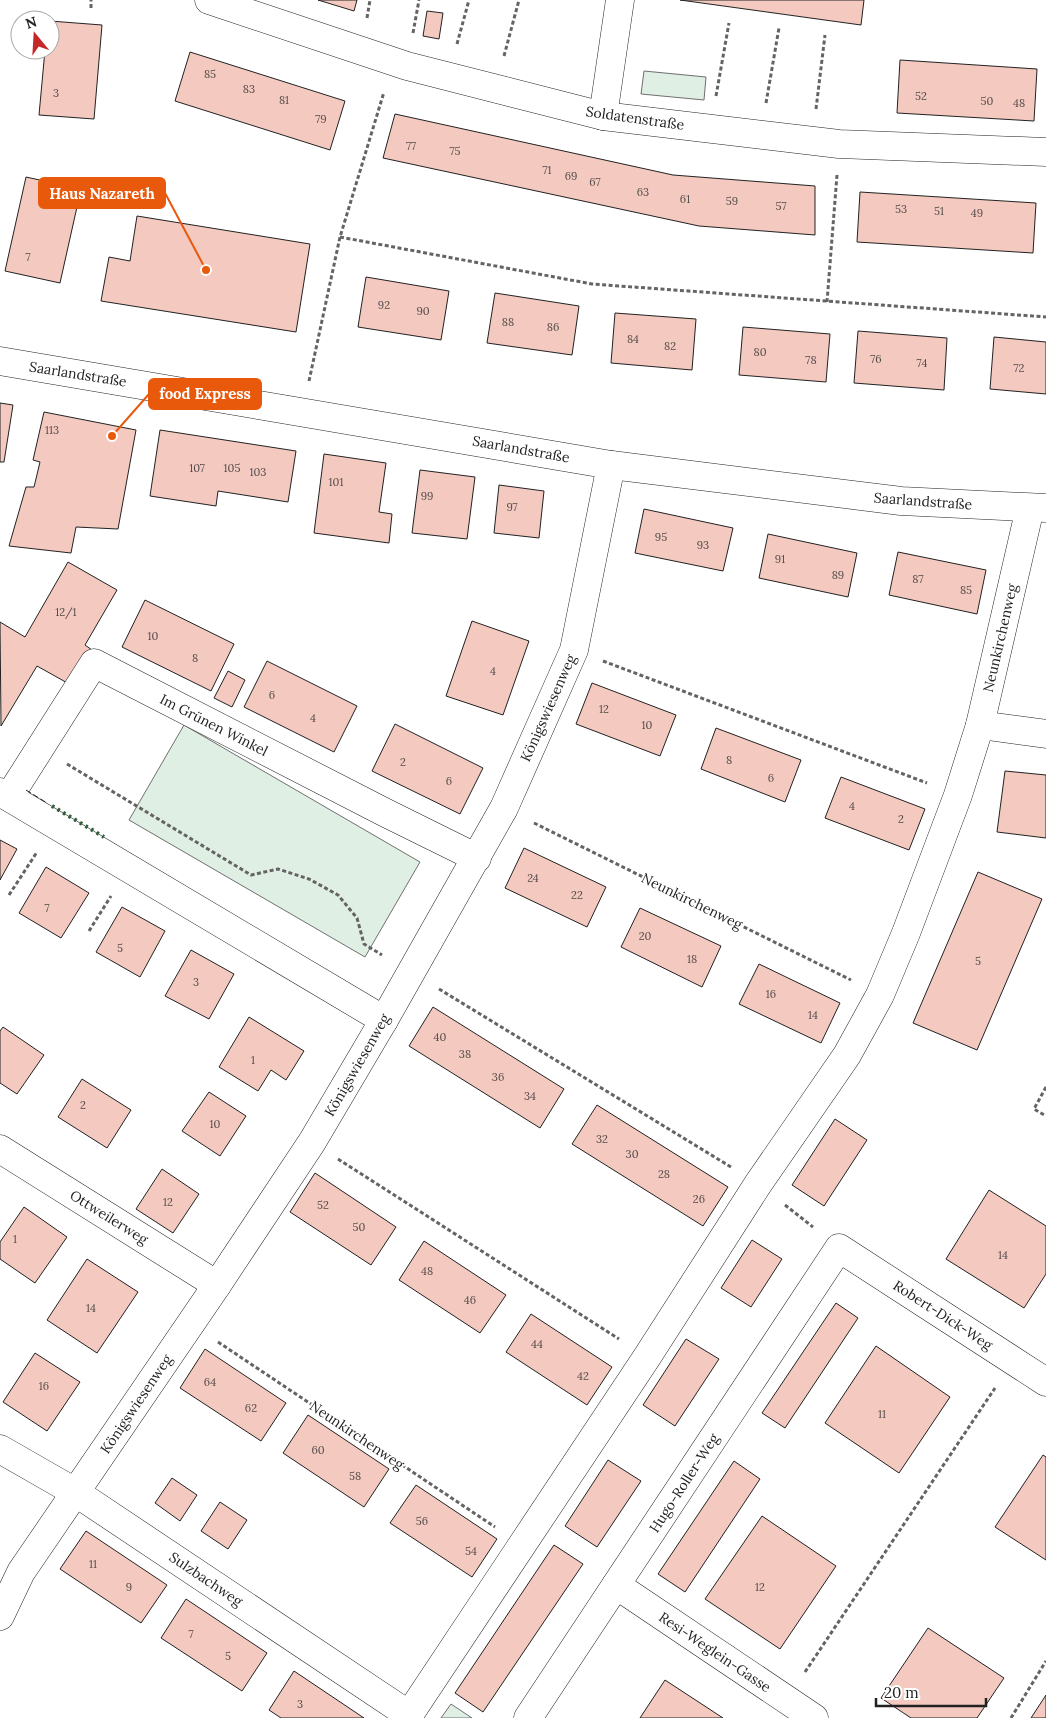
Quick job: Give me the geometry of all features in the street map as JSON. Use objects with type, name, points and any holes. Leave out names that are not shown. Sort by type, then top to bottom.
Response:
[{"type":"street","name":"Soldatenstraße","points":[[209,0],[393,62],[603,116],[812,142],[1046,152]]},
{"type":"street","points":[[603,116],[620,0]]},
{"type":"street","name":"Saarlandstraße","points":[[0,361],[303,411],[611,465],[901,501],[1038,508]]},
{"type":"street","name":"Königswiesenweg","points":[[0,1616],[21,1572],[191,1324],[312,1142],[384,1020],[504,808],[574,650],[611,465]]},
{"type":"street","name":"Neunkirchenweg","points":[[408,1717],[647,1357],[758,1184],[847,1055],[880,995],[958,795],[980,725],[1038,508]]},
{"type":"street","name":"Im Grünen Winkel","points":[[384,1020],[5,794],[40,748],[94,663],[477,858]]},
{"type":"street","points":[[980,725],[1046,734]]},
{"type":"street","name":"Ottweilerweg","points":[[0,1149],[217,1285]]},
{"type":"street","name":"Robert-Dick-Weg","points":[[839,1248],[1046,1382]]},
{"type":"street","name":"Hugo-Roller-Weg","points":[[528,1718],[839,1248]]},
{"type":"street","name":"Sulzbachweg","points":[[0,1449],[76,1492],[408,1717]]},
{"type":"street","name":"Resi-Weglein-Gasse","points":[[616,1585],[814,1718]]},
{"type":"path","points":[[90,8],[92,0]]},
{"type":"path","points":[[448,76],[469,0]]},
{"type":"path","points":[[495,88],[519,0]]},
{"type":"path","points":[[710,129],[729,23]]},
{"type":"path","points":[[761,135],[778,28]]},
{"type":"path","points":[[812,142],[825,35]]},
{"type":"path","points":[[303,411],[340,237],[393,62]]},
{"type":"path","points":[[827,302],[839,144]]},
{"type":"path","points":[[340,237],[592,284],[1046,317]]},
{"type":"path","points":[[574,650],[958,795]]},
{"type":"path","points":[[40,748],[251,875],[278,870],[309,879],[338,896],[357,918],[364,944],[758,1184],[839,1248]]},
{"type":"path","name":"Neunkirchenweg","points":[[504,808],[880,995]]},
{"type":"path","points":[[9,896],[54,824]]},
{"type":"path","points":[[89,931],[128,867]]},
{"type":"path","points":[[1046,1087],[1034,1109],[1046,1116]]},
{"type":"path","points":[[312,1142],[647,1357]]},
{"type":"path","name":"Neunkirchenweg","points":[[191,1324],[522,1546]]},
{"type":"path","points":[[786,1700],[1014,1361]]},
{"type":"path","points":[[1011,1718],[1046,1661]]},
{"type":"green space","points":[[644,71],[706,77],[704,100],[641,94]]},
{"type":"green space","points":[[184,725],[420,862],[365,957],[129,820]]},
{"type":"green space","points":[[451,1704],[472,1718],[441,1718]]},
{"type":"building","points":[[318,0],[357,0],[354,11]]},
{"type":"building","points":[[680,0],[864,0],[861,25]]},
{"type":"building","points":[[427,11],[443,13],[439,39],[423,36]]},
{"type":"building","points":[[60,22],[102,25],[94,119],[39,115],[44,60],[60,60]]},
{"type":"building","points":[[190,52],[345,101],[330,150],[175,101]]},
{"type":"building","points":[[900,60],[1037,69],[1034,121],[897,113]]},
{"type":"building","points":[[395,114],[673,175],[815,186],[815,235],[699,226],[383,158]]},
{"type":"building","points":[[26,177],[81,189],[60,283],[5,271]]},
{"type":"building","points":[[860,192],[1036,203],[1033,253],[857,242]]},
{"type":"building","points":[[137,216],[310,244],[296,332],[101,301],[109,257],[130,261]]},
{"type":"building","points":[[366,277],[449,291],[441,340],[358,327]]},
{"type":"building","points":[[495,293],[579,306],[572,355],[487,343]]},
{"type":"building","points":[[615,313],[696,319],[692,370],[611,363]]},
{"type":"building","points":[[743,327],[830,334],[826,382],[739,375]]},
{"type":"building","points":[[858,331],[947,338],[944,390],[854,383]]},
{"type":"building","points":[[994,337],[1046,342],[1046,394],[990,389]]},
{"type":"building","points":[[0,403],[13,405],[4,462],[0,462]]},
{"type":"building","points":[[44,412],[136,430],[118,529],[76,527],[71,553],[9,546],[26,487],[34,487],[40,462],[33,460]]},
{"type":"building","points":[[160,430],[296,451],[288,502],[218,491],[216,506],[150,496]]},
{"type":"building","points":[[324,454],[386,463],[379,512],[392,514],[389,543],[314,533]]},
{"type":"building","points":[[420,470],[475,477],[467,539],[412,533]]},
{"type":"building","points":[[499,485],[544,491],[539,538],[494,533]]},
{"type":"building","points":[[644,509],[733,528],[723,571],[635,553]]},
{"type":"building","points":[[768,534],[857,553],[848,597],[759,578]]},
{"type":"building","points":[[898,552],[986,570],[977,614],[889,595]]},
{"type":"building","points":[[68,562],[117,590],[85,645],[92,650],[71,685],[37,666],[1,726],[0,622],[25,637]]},
{"type":"building","points":[[145,600],[234,644],[211,691],[122,647]]},
{"type":"building","points":[[472,621],[529,641],[503,715],[446,696]]},
{"type":"building","points":[[267,661],[357,706],[334,752],[244,707]]},
{"type":"building","points":[[228,671],[245,680],[232,707],[214,698]]},
{"type":"building","points":[[592,683],[676,715],[660,756],[576,724]]},
{"type":"building","points":[[395,724],[483,768],[460,814],[372,771]]},
{"type":"building","points":[[716,728],[801,760],[785,802],[701,769]]},
{"type":"building","points":[[1005,771],[1046,775],[1046,838],[997,832]]},
{"type":"building","points":[[841,777],[925,809],[909,850],[825,818]]},
{"type":"building","points":[[0,840],[17,849],[0,880]]},
{"type":"building","points":[[524,848],[606,887],[587,927],[505,888]]},
{"type":"building","points":[[46,867],[89,893],[61,938],[19,913]]},
{"type":"building","points":[[978,872],[1042,899],[977,1050],[913,1023]]},
{"type":"building","points":[[122,907],[165,931],[140,977],[96,952]]},
{"type":"building","points":[[640,908],[721,946],[702,987],[621,947]]},
{"type":"building","points":[[191,950],[234,974],[209,1019],[165,996]]},
{"type":"building","points":[[759,964],[840,1003],[821,1043],[739,1004]]},
{"type":"building","points":[[433,1007],[564,1089],[540,1128],[409,1046]]},
{"type":"building","points":[[249,1017],[304,1051],[286,1080],[271,1070],[258,1091],[219,1067]]},
{"type":"building","points":[[3,1027],[44,1055],[17,1094],[0,1083],[0,1031]]},
{"type":"building","points":[[82,1079],[131,1110],[107,1148],[58,1117]]},
{"type":"building","points":[[209,1092],[246,1116],[220,1156],[182,1131]]},
{"type":"building","points":[[597,1105],[728,1187],[703,1226],[572,1144]]},
{"type":"building","points":[[835,1119],[867,1140],[824,1206],[792,1185]]},
{"type":"building","points":[[162,1169],[199,1194],[173,1233],[136,1209]]},
{"type":"building","points":[[315,1173],[396,1227],[371,1265],[290,1212]]},
{"type":"building","points":[[989,1190],[1046,1226],[1046,1274],[1024,1308],[946,1259]]},
{"type":"building","points":[[24,1207],[67,1237],[35,1283],[0,1259],[0,1242]]},
{"type":"building","points":[[752,1240],[782,1259],[751,1307],[721,1288]]},
{"type":"building","points":[[424,1241],[506,1295],[480,1333],[399,1280]]},
{"type":"building","points":[[87,1259],[138,1292],[97,1353],[47,1320]]},
{"type":"building","points":[[836,1303],[858,1318],[785,1428],[762,1413]]},
{"type":"building","points":[[531,1314],[612,1367],[587,1405],[506,1352]]},
{"type":"building","points":[[686,1339],[719,1359],[675,1426],[643,1405]]},
{"type":"building","points":[[876,1346],[950,1397],[899,1473],[825,1423]]},
{"type":"building","points":[[205,1349],[286,1403],[261,1441],[180,1388]]},
{"type":"building","points":[[35,1353],[80,1382],[47,1431],[3,1402]]},
{"type":"building","points":[[308,1415],[389,1469],[364,1507],[283,1453]]},
{"type":"building","points":[[1043,1455],[1046,1457],[1046,1560],[995,1527]]},
{"type":"building","points":[[608,1460],[641,1481],[597,1547],[565,1526]]},
{"type":"building","points":[[734,1461],[760,1479],[685,1592],[658,1574]]},
{"type":"building","points":[[172,1478],[197,1495],[180,1521],[155,1503]]},
{"type":"building","points":[[416,1485],[497,1539],[472,1577],[390,1523]]},
{"type":"building","points":[[220,1502],[247,1520],[228,1549],[201,1531]]},
{"type":"building","points":[[762,1516],[836,1566],[780,1649],[705,1599]]},
{"type":"building","points":[[86,1531],[167,1585],[141,1623],[60,1569]]},
{"type":"building","points":[[554,1545],[583,1564],[483,1712],[455,1693]]},
{"type":"building","points":[[186,1599],[267,1653],[242,1691],[161,1638]]},
{"type":"building","points":[[928,1628],[1004,1678],[977,1718],[911,1718],[881,1698]]},
{"type":"building","points":[[294,1671],[364,1718],[281,1718],[269,1710]]},
{"type":"building","points":[[665,1680],[723,1718],[640,1718]]},
{"type":"building","points":[[1046,1695],[1046,1718],[1031,1718]]},
{"type":"hedge","points":[[52,806],[104,837]]},
{"type":"fence","points":[[26,790],[47,803]]},
{"type":"place","name":"Haus Nazareth","points":[[206,270]]},
{"type":"place","name":"food Express","points":[[112,436]]}]
